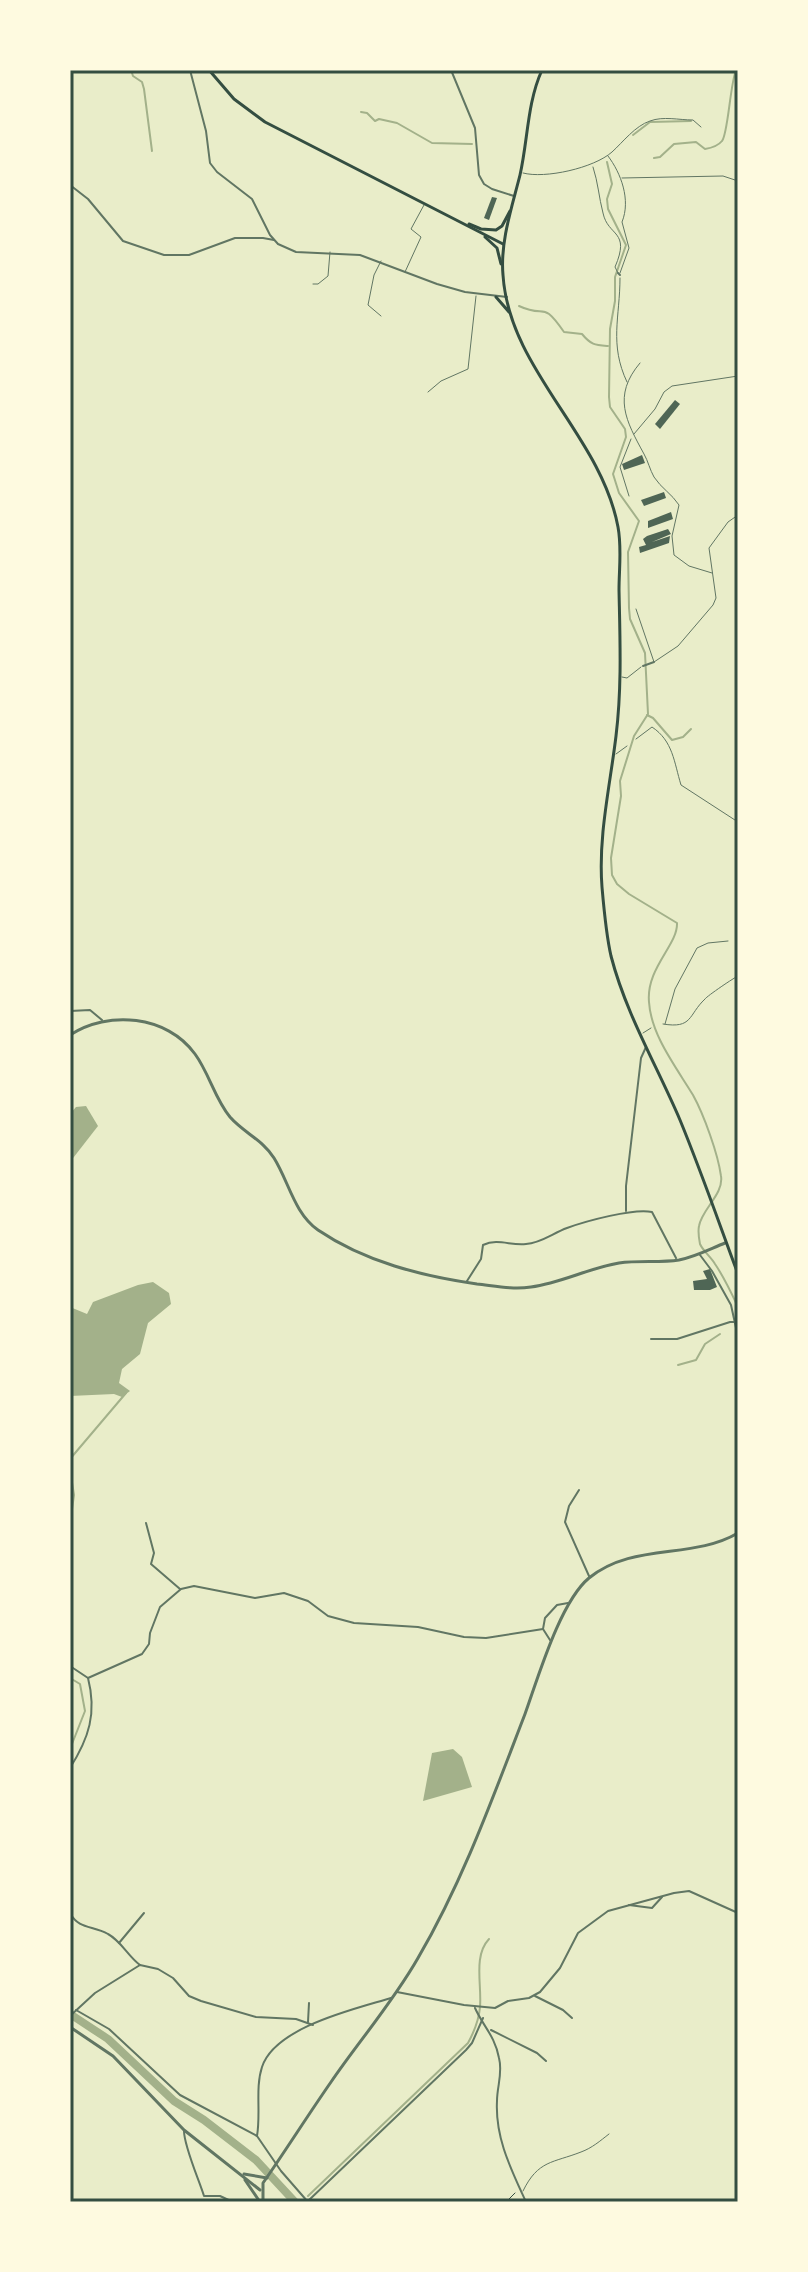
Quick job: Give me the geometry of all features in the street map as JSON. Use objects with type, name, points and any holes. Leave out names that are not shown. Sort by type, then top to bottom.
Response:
[{"type":"main road","points":[[209,70],[234,99],[265,122],[504,244]]},
{"type":"main road","points":[[502,270],[504,244],[521,172],[532,103],[542,70]]},
{"type":"main road","points":[[456,220],[481,229],[496,230],[502,226],[513,204]]},
{"type":"main road","points":[[476,230],[497,248],[511,315],[539,372],[579,436],[613,510],[620,550],[620,676],[602,877],[611,957],[640,1034],[680,1121],[738,1274]]},
{"type":"main road","points":[[496,297],[511,315]]},
{"type":"street","points":[[190,70],[206,131],[210,163],[252,199],[275,241]]},
{"type":"street","points":[[451,70],[475,128],[479,175],[484,184],[492,189],[515,196]]},
{"type":"street","points":[[70,185],[88,199],[123,241],[164,255],[182,257],[235,238],[263,238],[296,252],[360,255],[437,284],[507,297]]},
{"type":"street","points":[[643,666],[654,662]]},
{"type":"street","points":[[70,1011],[90,1010],[102,1020]]},
{"type":"street","points":[[70,1035],[102,1020],[127,1019],[170,1031],[196,1055],[223,1108],[274,1157],[305,1219],[364,1254],[400,1269],[517,1289],[535,1287],[617,1264],[677,1260],[725,1243]]},
{"type":"street","points":[[626,1212],[626,1186],[641,1058],[646,1047]]},
{"type":"street","points":[[467,1282],[481,1259],[483,1245],[491,1241],[524,1245],[626,1212],[652,1212],[677,1260]]},
{"type":"street","points":[[701,1253],[731,1305],[738,1337]]},
{"type":"street","points":[[651,1339],[677,1339],[737,1322]]},
{"type":"street","points":[[579,1490],[569,1506],[565,1522],[590,1578]]},
{"type":"street","points":[[146,1523],[154,1553],[151,1564],[181,1589]]},
{"type":"street","points":[[261,2202],[267,2178],[331,2082],[393,1998],[430,1937],[478,1835],[570,1603],[590,1578],[623,1559],[716,1544],[738,1533]]},
{"type":"street","points":[[88,1678],[142,1654],[149,1644],[160,1607],[181,1589],[194,1586],[255,1598],[284,1593],[308,1601],[328,1616],[354,1623],[418,1627],[464,1637],[486,1638],[543,1629]]},
{"type":"street","points":[[552,1642],[543,1629],[550,1611],[557,1605],[570,1603]]},
{"type":"street","points":[[70,1666],[88,1678],[94,1713],[88,1735],[70,1768]]},
{"type":"street","points":[[397,1992],[495,2008],[540,1992],[560,1968],[578,1933],[608,1911],[689,1891],[738,1913]]},
{"type":"street","points":[[628,1905],[652,1908],[664,1896]]},
{"type":"street","points":[[70,1913],[79,1925],[106,1932],[140,1965],[158,1969],[173,1978],[189,1996],[256,2017],[296,2019],[310,2024]]},
{"type":"street","points":[[119,1943],[144,1913]]},
{"type":"street","points":[[70,2016],[109,1983],[140,1965]]},
{"type":"street","points":[[534,1996],[563,2010],[572,2018]]},
{"type":"street","points":[[257,2136],[262,2067],[270,2051],[310,2024],[393,1998]]},
{"type":"street","points":[[309,2003],[310,2024]]},
{"type":"street","points":[[76,2010],[109,2029],[180,2095],[257,2136],[308,2202],[466,2050],[472,2043],[480,2016],[479,2007]]},
{"type":"street","points":[[480,2016],[490,2030],[500,2059],[501,2085],[496,2100],[500,2137],[526,2202]]},
{"type":"street","points":[[70,2027],[113,2056],[184,2130],[262,2192]]},
{"type":"street","points":[[490,2030],[537,2053],[546,2061]]},
{"type":"street","points":[[184,2130],[184,2141],[204,2196],[220,2196],[233,2202]]},
{"type":"street","points":[[236,2171],[252,2178],[267,2178]]},
{"type":"street","points":[[236,2171],[261,2202]]},
{"type":"lane","points":[[521,172],[535,175],[592,164],[608,156],[646,121],[693,120],[701,127]]},
{"type":"lane","points":[[608,156],[620,171],[626,213],[622,222],[629,248],[619,274],[616,337],[618,363],[628,383]]},
{"type":"lane","points":[[592,164],[603,217],[617,232],[621,244],[615,267],[619,274]]},
{"type":"lane","points":[[622,178],[723,176],[738,181]]},
{"type":"lane","points":[[405,272],[421,237],[411,229],[425,203]]},
{"type":"lane","points":[[313,284],[328,276],[330,252]]},
{"type":"lane","points":[[381,261],[374,275],[368,305],[381,316]]},
{"type":"lane","points":[[428,392],[441,381],[468,369],[476,293]]},
{"type":"lane","points":[[640,363],[629,376],[624,399],[625,419],[655,478],[679,505],[672,536],[674,555],[689,566],[712,573]]},
{"type":"lane","points":[[629,496],[620,467],[632,436],[655,409],[664,392],[672,386],[738,376]]},
{"type":"lane","points":[[613,510],[619,506]]},
{"type":"lane","points":[[636,609],[654,662],[678,646],[713,605],[716,598],[709,548],[728,522],[738,515]]},
{"type":"lane","points":[[620,676],[627,678],[643,666]]},
{"type":"lane","points":[[636,739],[652,727],[658,730],[670,744],[681,785],[738,822]]},
{"type":"lane","points":[[613,756],[627,746]]},
{"type":"lane","points":[[728,941],[708,943],[697,948],[675,989],[664,1024],[675,1026],[689,1021],[705,998],[720,991],[738,976]]},
{"type":"lane","points":[[640,1034],[651,1028]]},
{"type":"lane","points":[[522,2193],[529,2179],[545,2163],[580,2153],[609,2134]]},
{"type":"path","points":[[506,2202],[520,2189]]},
{"type":"shaded area","points":[[86,1106],[98,1126],[70,1162],[70,1114],[76,1107]]},
{"type":"shaded area","points":[[153,1282],[169,1293],[171,1304],[148,1323],[140,1354],[122,1369],[119,1383],[130,1391],[122,1397],[114,1394],[70,1396],[70,1307],[87,1314],[93,1302]]},
{"type":"shaded area","points":[[453,1749],[462,1757],[472,1787],[423,1801],[432,1753]]},
{"type":"building","points":[[492,197],[497,198],[489,220],[484,218]]},
{"type":"building","points":[[675,400],[680,404],[660,429],[655,424]]},
{"type":"building","points":[[642,455],[645,463],[624,470],[622,464]]},
{"type":"building","points":[[664,492],[666,498],[644,506],[641,500]]},
{"type":"building","points":[[671,512],[673,519],[648,528],[648,521]]},
{"type":"building","points":[[668,529],[671,534],[652,542],[670,536],[669,543],[640,553],[639,547],[646,545],[643,539]]},
{"type":"building","points":[[710,1269],[717,1287],[694,1290],[693,1281],[707,1279],[703,1271]]},
{"type":"waterway","points":[[131,70],[144,89],[152,151]]},
{"type":"waterway","points":[[654,158],[660,157],[674,144],[696,142],[705,149],[722,141],[736,70]]},
{"type":"waterway","points":[[361,112],[367,113],[375,121],[397,123],[432,143],[472,144]]},
{"type":"waterway","points":[[633,135],[650,122],[691,121]]},
{"type":"waterway","points":[[607,162],[612,184],[607,199],[608,209],[626,245],[615,277],[610,329],[610,407],[625,429],[626,437],[613,474],[619,493],[639,521],[628,552],[629,608],[630,619],[645,653],[648,714],[634,736],[620,781],[621,796],[611,858],[612,875],[629,894],[677,923],[673,940],[652,978],[649,1002],[654,1027],[693,1095],[714,1146],[721,1183],[701,1220],[699,1240],[738,1307]]},
{"type":"waterway","points":[[519,306],[547,313],[564,332],[582,334],[594,344],[608,346]]},
{"type":"waterway","points":[[647,715],[672,740],[683,737],[691,729]]},
{"type":"waterway","points":[[678,1365],[696,1360],[705,1344],[720,1334]]},
{"type":"waterway","points":[[70,1459],[126,1393]]},
{"type":"waterway","points":[[70,1470],[74,1495],[70,1523]]},
{"type":"waterway","points":[[70,1678],[80,1684],[85,1711],[70,1749]]},
{"type":"waterway","points":[[308,2196],[468,2043],[479,2016],[481,1954],[489,1939]]},
{"type":"waterway","points":[[70,2014],[108,2039],[174,2101],[256,2160],[295,2202]]}]
